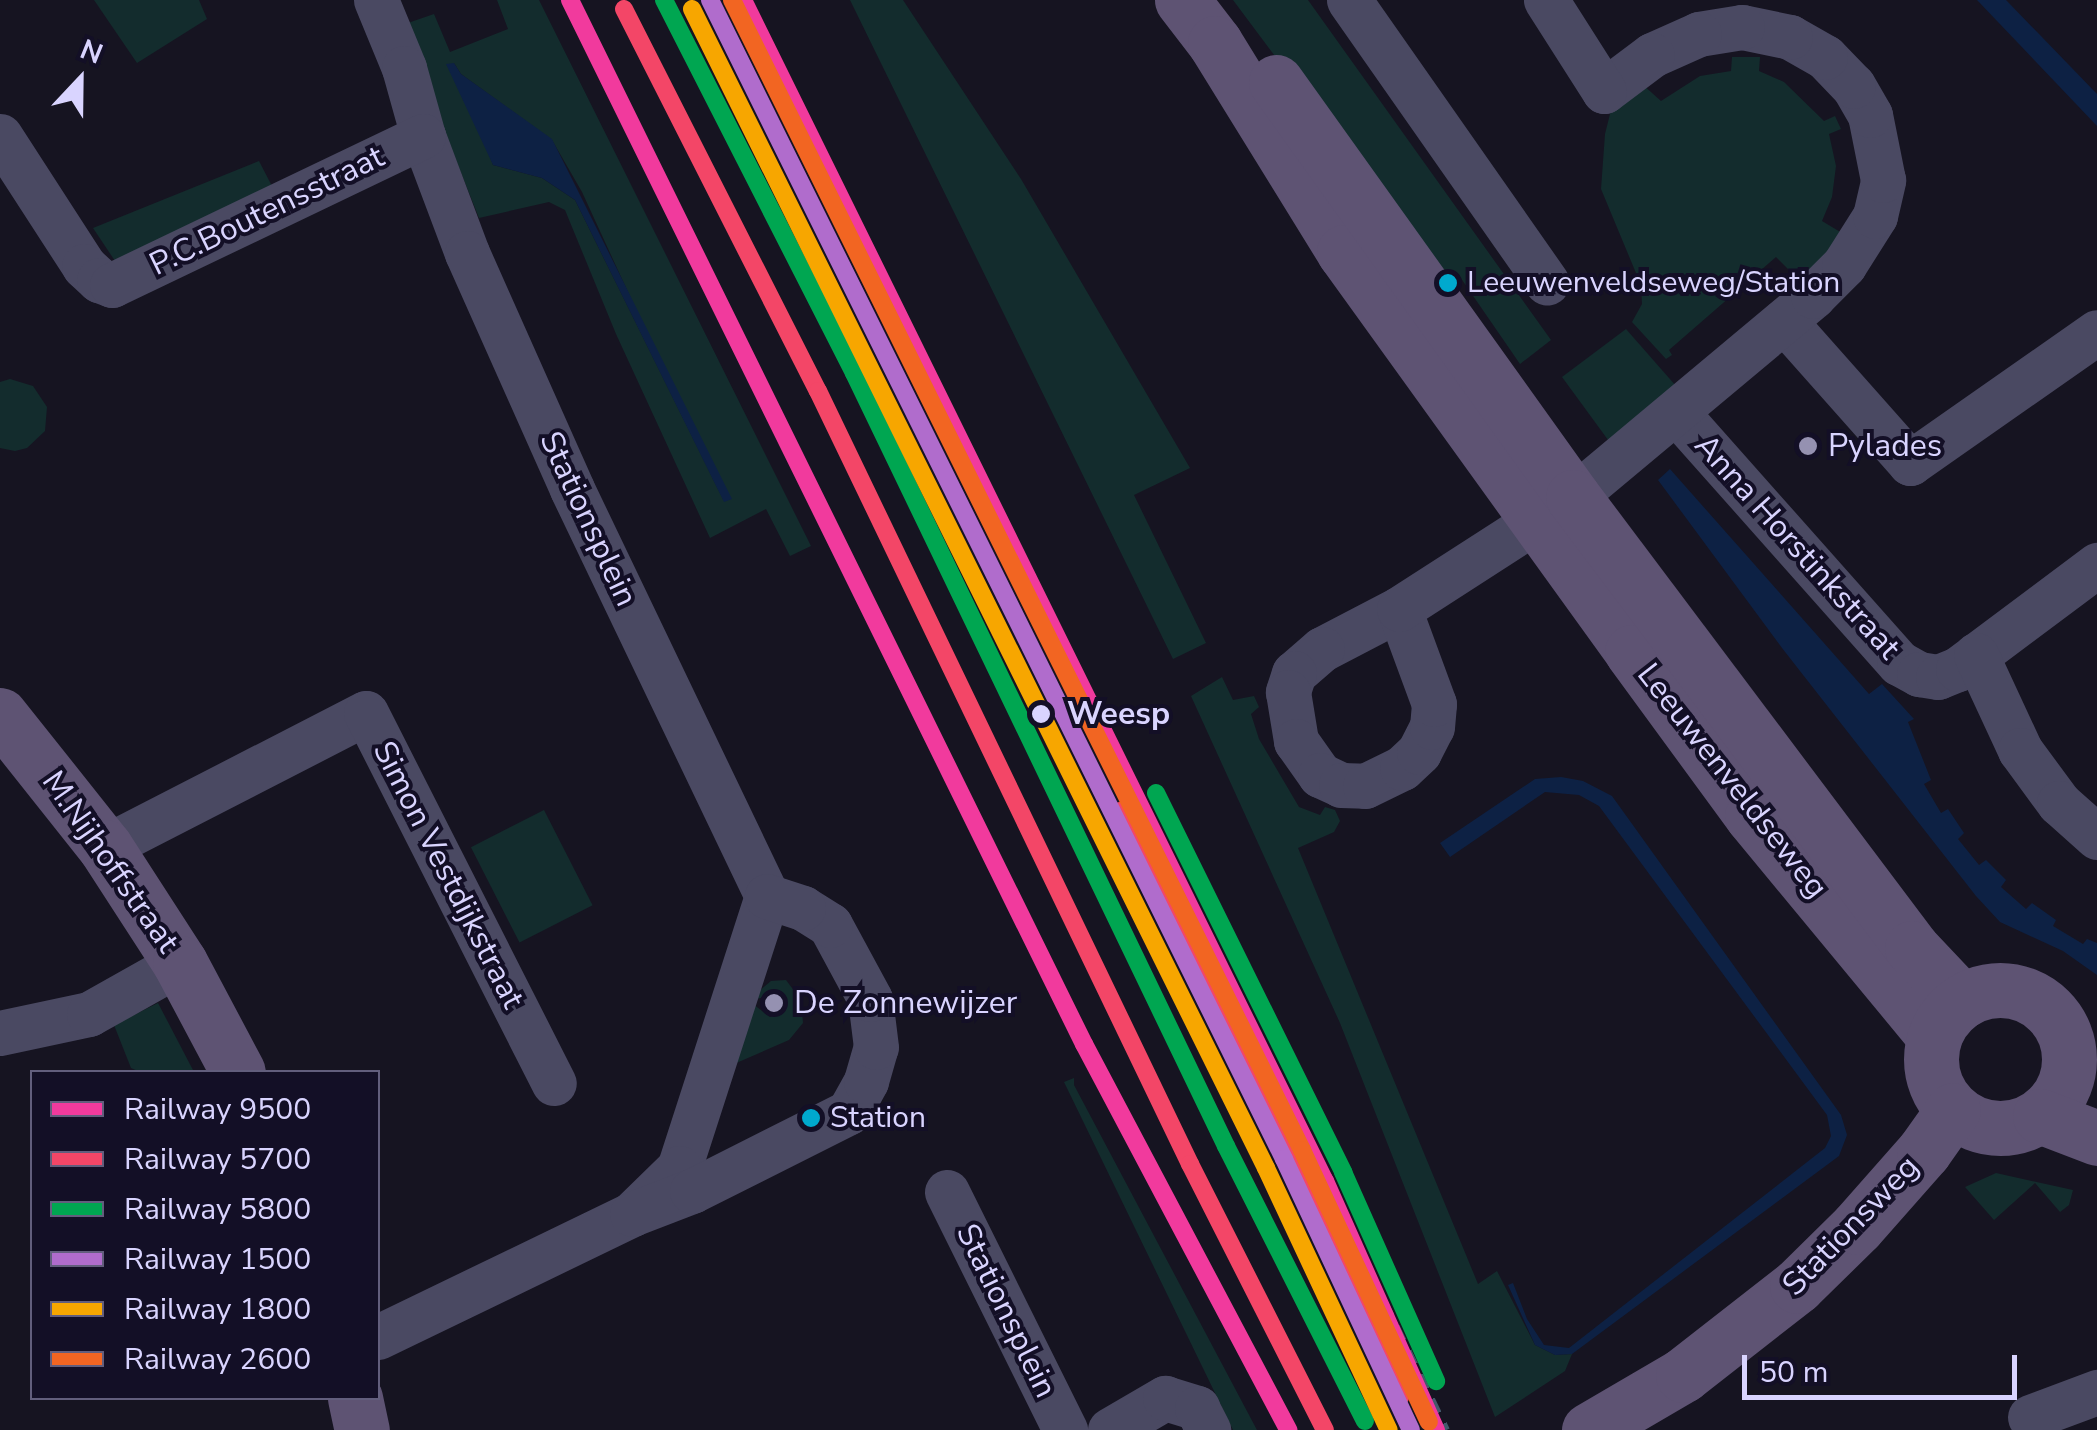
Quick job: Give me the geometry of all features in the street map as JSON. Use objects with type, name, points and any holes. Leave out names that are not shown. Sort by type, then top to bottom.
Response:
[{"type":"main road","name":"Leeuwenveldseweg","points":[[1182,0],[1215,43],[1344,252],[1912,948],[1948,1019]]},
{"type":"main road","name":"Leeuwenveldseweg","points":[[1214,0],[1335,160],[1555,508]]},
{"type":"main road","name":"M.Nijhoffstraat","points":[[0,716],[105,847],[180,964],[237,1070]]},
{"type":"main road","points":[[2068,1095],[2018,1126],[1995,1129],[1972,1124],[1953,1110],[1937,1089],[1930,1062],[1948,1019],[2001,990],[2040,1002],[2065,1034],[2068,1095],[2097,1138]]},
{"type":"main road","name":"Stationsweg","points":[[1589,1430],[1683,1374],[1797,1286],[1856,1228],[1924,1151],[1953,1110]]},
{"type":"main road","points":[[355,1400],[362,1430]]},
{"type":"street","name":"Stationsplein","points":[[376,0],[404,68],[422,136],[468,254],[572,489],[768,896]]},
{"type":"street","points":[[1349,0],[1547,283]]},
{"type":"street","points":[[1399,609],[1555,508],[1676,412],[1844,264],[1876,216],[1883,180],[1881,153],[1870,114],[1853,86],[1825,56],[1744,13],[1652,55],[1604,90],[1546,0]]},
{"type":"street","name":"P.C.Boutensstraat","points":[[0,136],[84,266],[99,280],[112,285],[422,136]]},
{"type":"street","points":[[1784,320],[1910,463],[2097,332]]},
{"type":"street","name":"Anna Horstinkstraat","points":[[1676,412],[1900,663],[1919,674],[1938,677],[1976,655],[2097,565]]},
{"type":"street","points":[[1976,655],[2020,750],[2092,824]]},
{"type":"street","name":"Simon Vestdijkstraat","points":[[105,847],[366,714],[554,1083]]},
{"type":"street","points":[[380,1336],[632,1214],[692,1191],[843,1118],[866,1081],[876,1047],[875,1022],[862,984],[830,926],[803,908],[768,896],[680,1168],[632,1214]]},
{"type":"street","points":[[0,1033],[89,1014],[180,964]]},
{"type":"street","name":"Stationsplein","points":[[947,1192],[1065,1430]]},
{"type":"street","points":[[2030,1417],[2097,1392]]},
{"type":"street","points":[[1110,1430],[1165,1398],[1198,1408],[1208,1430]]},
{"type":"green space","points":[[94,0],[199,0],[207,19],[137,63]]},
{"type":"green space","points":[[497,0],[539,0],[811,546],[790,556],[766,509],[710,538],[616,334],[565,210],[549,202],[479,218],[402,25],[434,14],[450,52],[508,29]],"holes":[[[454,63],[461,74],[552,140],[582,192],[724,501],[575,200],[542,178],[493,165]]]},
{"type":"green space","points":[[850,0],[903,0],[1021,179],[1190,468],[1134,495],[1206,643],[1173,659]]},
{"type":"green space","points":[[1233,0],[1308,0],[1551,340],[1520,364],[1458,274],[1443,281]]},
{"type":"green space","points":[[1732,57],[1760,57],[1759,71],[1784,82],[1824,121],[1835,116],[1841,129],[1829,134],[1836,166],[1832,197],[1822,221],[1842,233],[1821,260],[1798,279],[1776,257],[1669,350],[1672,355],[1666,359],[1632,322],[1642,304],[1641,285],[1601,189],[1605,134],[1612,106],[1642,84],[1661,101],[1700,76],[1731,71]]},
{"type":"green space","points":[[259,161],[274,190],[117,264],[93,228]]},
{"type":"green space","points":[[1626,329],[1676,386],[1611,444],[1562,377]]},
{"type":"green space","points":[[10,379],[33,386],[47,407],[45,431],[27,448],[15,451],[0,448],[0,382]]},
{"type":"green space","points":[[1222,677],[1233,700],[1254,696],[1259,707],[1251,714],[1259,739],[1299,807],[1320,815],[1325,807],[1335,810],[1340,821],[1334,832],[1298,848],[1478,1284],[1497,1271],[1535,1345],[1555,1355],[1572,1354],[1565,1371],[1495,1417],[1340,1023],[1191,696]]},
{"type":"green space","points":[[544,810],[593,905],[520,943],[471,847]]},
{"type":"green space","points":[[786,980],[801,1000],[803,1023],[789,1040],[734,1064],[753,1004],[770,1017],[784,1011],[779,994],[756,999],[758,992],[771,981]]},
{"type":"green space","points":[[158,1003],[193,1070],[131,1068],[114,1025]]},
{"type":"green space","points":[[1074,1078],[1074,1085],[1257,1430],[1233,1430],[1064,1082]]},
{"type":"green space","points":[[1996,1173],[2073,1190],[2069,1205],[2060,1212],[2035,1183],[1994,1220],[1965,1187]]},
{"type":"water","points":[[1977,0],[2006,0],[2097,94],[2097,126]]},
{"type":"water","points":[[454,63],[461,74],[552,139],[732,499],[724,502],[575,200],[542,178],[493,165],[446,64]]},
{"type":"water","points":[[1670,469],[1869,694],[1882,684],[1914,719],[1908,722],[1931,780],[1924,784],[1941,813],[1948,809],[1964,833],[1958,839],[1979,865],[1986,860],[2006,880],[2001,887],[2026,909],[2032,903],[2056,920],[2053,926],[2083,944],[2087,939],[2097,943],[2097,975],[2063,951],[2000,922],[1976,896],[1782,648],[1658,480]]},
{"type":"water","points":[[1561,777],[1583,781],[1612,796],[1841,1115],[1847,1135],[1839,1156],[1572,1354],[1555,1355],[1535,1345],[1508,1285],[1513,1283],[1527,1319],[1544,1345],[1569,1348],[1825,1148],[1831,1136],[1827,1115],[1599,806],[1579,795],[1545,792],[1450,857],[1440,843],[1535,779]]},
{"type":"railway","points":[[1325,1181],[1446,1430]]},
{"type":"rail line","name":"9500","points":[[570,0],[1084,1044],[1288,1430]]},
{"type":"rail line","name":"5800","points":[[664,0],[854,373],[1226,1146],[1365,1421]]},
{"type":"rail line","name":"1500","points":[[710,0],[1284,1159],[1411,1430]]},
{"type":"rail line","name":"2600","points":[[732,0],[1302,1150],[1429,1422]]},
{"type":"rail line","name":"9500","points":[[743,0],[1325,1181],[1436,1430]]},
{"type":"rail line","name":"5700","points":[[624,9],[818,391],[1190,1164],[1325,1430]]},
{"type":"rail line","name":"1800","points":[[692,9],[1266,1168],[1389,1430]]},
{"type":"rail line","name":"5800","points":[[1156,793],[1343,1172],[1436,1381]]},
{"type":"rail line","name":"5700","points":[[1120,811],[1307,1190],[1400,1397]]},
{"type":"place","name":"Leeuwenveldseweg/Station","points":[[1448,283]]},
{"type":"place","name":"Pylades","points":[[1808,446]]},
{"type":"place","name":"Weesp","points":[[1041,714]]},
{"type":"place","name":"De Zonnewijzer","points":[[774,1003]]},
{"type":"place","name":"Station","points":[[811,1118]]}]
